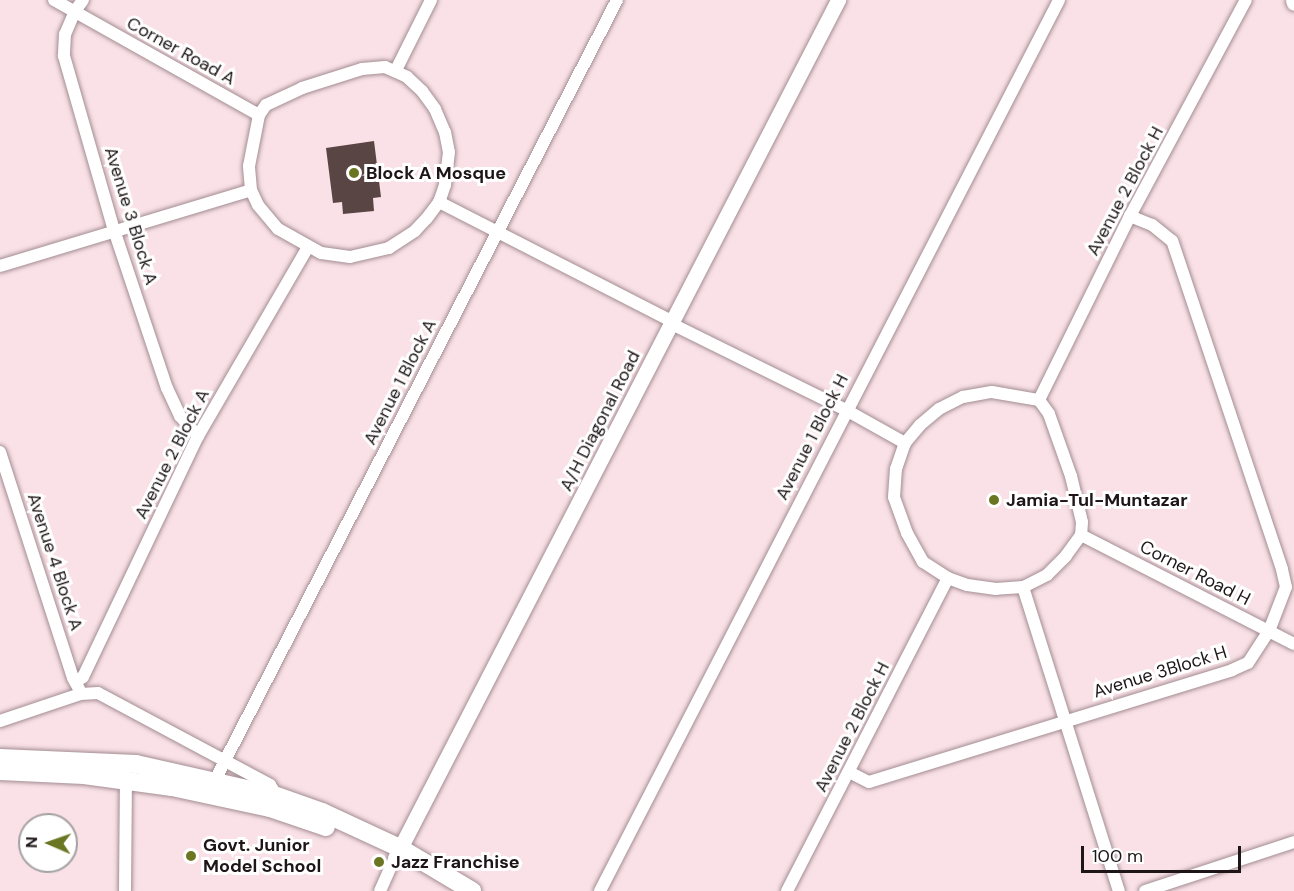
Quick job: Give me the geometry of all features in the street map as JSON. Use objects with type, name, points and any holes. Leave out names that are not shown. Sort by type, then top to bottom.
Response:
[{"type":"main road","points":[[0,758],[136,764],[215,780],[272,801]]},
{"type":"main road","points":[[0,771],[126,780],[272,801],[322,812],[472,891]]},
{"type":"main road","points":[[398,853],[450,891]]},
{"type":"street","name":"Corner Road A","points":[[54,0],[259,115]]},
{"type":"street","name":"Avenue 3 Block A","points":[[83,0],[75,11],[65,34],[64,56],[114,230],[167,388],[180,416],[198,436]]},
{"type":"street","points":[[396,70],[431,0]]},
{"type":"street","name":"Avenue 1 Block A","points":[[215,780],[617,0]]},
{"type":"street","name":"A/H Diagonal Road","points":[[398,853],[838,0]]},
{"type":"street","name":"Avenue 1 Block H","points":[[600,891],[1059,0]]},
{"type":"street","name":"Avenue 2 Block H","points":[[1039,400],[1130,216],[1246,0]]},
{"type":"street","points":[[372,67],[396,70],[422,90],[435,109],[445,132],[449,152],[447,172],[439,202],[415,231],[377,253],[335,257],[308,247],[278,229],[266,217],[251,190],[250,148],[259,115],[266,105],[302,88],[372,67]]},
{"type":"street","points":[[0,266],[251,190]]},
{"type":"street","points":[[439,202],[846,410],[905,444]]},
{"type":"street","name":"Avenue 3Block H","points":[[849,772],[869,782],[1232,670],[1248,663],[1269,631],[1286,587],[1282,568],[1172,241],[1152,225],[1130,216]]},
{"type":"street","name":"Avenue 2 Block A","points":[[79,688],[198,436],[308,247]]},
{"type":"street","points":[[992,392],[1039,400],[1048,414],[1071,476],[1082,522],[1081,535],[1066,556],[1047,575],[1023,587],[996,589],[967,585],[948,579],[922,562],[907,532],[894,497],[896,469],[905,444],[920,425],[939,409],[963,397],[992,392]]},
{"type":"street","name":"Avenue 4 Block A","points":[[0,452],[73,678],[79,688]]},
{"type":"street","name":"Corner Road H","points":[[1081,535],[1294,644]]},
{"type":"street","name":"Avenue 2 Block H","points":[[787,891],[948,579]]},
{"type":"street","points":[[1023,587],[1068,720],[1119,891]]},
{"type":"street","points":[[0,721],[79,688],[98,693],[270,785],[272,801]]},
{"type":"street","points":[[125,891],[126,780]]},
{"type":"street","points":[[1145,891],[1294,842]]},
{"type":"street","points":[[380,891],[398,853]]},
{"type":"building","name":"Block A Mosque","points":[[374,141],[381,197],[373,198],[374,211],[343,214],[342,202],[333,203],[326,148]]},
{"type":"place","name":"Block A Mosque","points":[[354,173]]},
{"type":"place","name":"Jamia-Tul-Muntazar","points":[[994,500]]},
{"type":"place","name":"Govt. Junior Model School","points":[[191,856]]},
{"type":"place","name":"Jazz Franchise","points":[[379,862]]}]
